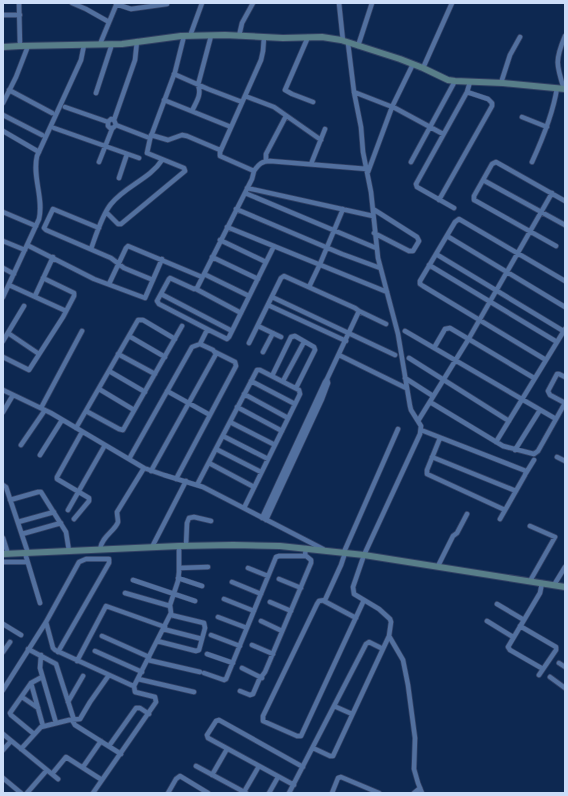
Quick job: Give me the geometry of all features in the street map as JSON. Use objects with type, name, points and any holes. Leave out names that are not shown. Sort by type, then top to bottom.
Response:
[{"type":"street","points":[[19,3],[20,46]]},
{"type":"street","points":[[72,3],[109,22]]},
{"type":"street","points":[[106,212],[118,224],[121,224],[185,172],[184,168],[147,153],[149,136],[174,74],[187,36],[202,3]]},
{"type":"street","points":[[239,36],[242,23],[253,3]]},
{"type":"street","points":[[312,748],[333,756],[389,636],[390,619],[379,609],[356,596],[353,591],[353,587],[363,558],[421,430],[421,426],[411,410],[406,388],[400,346],[376,248],[373,209],[339,3]]},
{"type":"street","points":[[358,46],[372,3]]},
{"type":"street","points":[[423,68],[452,3]]},
{"type":"street","points":[[100,44],[116,4],[131,9],[144,5],[167,4]]},
{"type":"street","points":[[3,15],[20,15]]},
{"type":"street","points":[[3,47],[112,44],[187,36],[322,37],[345,42],[413,64],[448,80],[562,89]]},
{"type":"street","points":[[192,111],[200,95],[198,85],[212,36]]},
{"type":"street","points":[[532,162],[547,127],[556,99],[562,89],[557,60],[559,50],[565,36]]},
{"type":"street","points":[[254,171],[220,156],[220,150],[261,60],[264,51],[264,37]]},
{"type":"street","points":[[308,37],[285,90],[313,102]]},
{"type":"street","points":[[501,83],[510,55],[520,37]]},
{"type":"street","points":[[137,41],[135,60],[114,120],[116,125],[149,136],[168,140],[182,135],[187,136],[220,150]]},
{"type":"street","points":[[3,297],[39,218],[40,191],[36,167],[39,152],[81,60],[84,44]]},
{"type":"street","points":[[96,93],[112,44]]},
{"type":"street","points":[[3,103],[16,77],[28,46]]},
{"type":"street","points":[[367,172],[392,107],[413,64]]},
{"type":"street","points":[[174,74],[242,102]]},
{"type":"street","points":[[410,162],[455,81]]},
{"type":"street","points":[[454,208],[416,185],[467,92],[470,82]]},
{"type":"street","points":[[9,90],[52,113]]},
{"type":"street","points":[[354,92],[392,107],[443,134]]},
{"type":"street","points":[[439,200],[492,106],[492,103],[488,99],[467,92]]},
{"type":"street","points":[[245,96],[269,105],[321,140]]},
{"type":"street","points":[[164,100],[231,127]]},
{"type":"street","points":[[65,108],[108,122],[111,119],[114,120]]},
{"type":"street","points":[[3,115],[42,135]]},
{"type":"street","points":[[266,161],[266,154],[286,116]]},
{"type":"street","points":[[522,117],[547,127]]},
{"type":"street","points":[[108,122],[108,126],[112,129]]},
{"type":"street","points":[[99,162],[112,129],[115,128],[116,125]]},
{"type":"street","points":[[54,128],[139,158]]},
{"type":"street","points":[[311,164],[325,129]]},
{"type":"street","points":[[3,131],[39,152]]},
{"type":"street","points":[[119,178],[127,154]]},
{"type":"street","points":[[90,249],[106,212],[112,203],[156,167],[162,160]]},
{"type":"street","points":[[196,289],[246,190],[254,171],[259,164],[266,161],[311,164],[367,172]]},
{"type":"street","points":[[556,246],[474,200],[474,196],[492,164],[496,162],[565,200]]},
{"type":"street","points":[[483,180],[565,225]]},
{"type":"street","points":[[246,190],[343,208],[373,216]]},
{"type":"street","points":[[246,190],[376,248]]},
{"type":"street","points":[[418,421],[468,340],[552,193]]},
{"type":"street","points":[[309,287],[343,208]]},
{"type":"street","points":[[99,228],[55,209],[52,209],[44,228],[111,258],[124,268],[153,280]]},
{"type":"street","points":[[236,209],[380,268]]},
{"type":"street","points":[[373,209],[417,237],[419,241],[412,251],[409,251],[374,233]]},
{"type":"street","points":[[3,212],[36,226]]},
{"type":"street","points":[[39,218],[47,221]]},
{"type":"street","points":[[546,360],[420,284],[420,281],[455,222],[460,219],[565,281]]},
{"type":"street","points":[[227,227],[387,292]]},
{"type":"street","points":[[447,236],[565,306]]},
{"type":"street","points":[[220,240],[266,262]]},
{"type":"street","points":[[3,241],[25,250]]},
{"type":"street","points":[[28,245],[89,277],[145,298],[162,260]]},
{"type":"street","points":[[109,284],[128,246],[203,275],[249,296]]},
{"type":"street","points":[[241,313],[196,289],[170,278],[157,301],[159,304],[227,339],[229,337],[232,330],[241,313],[249,296],[258,279],[274,246]]},
{"type":"street","points":[[436,254],[564,331],[496,442]]},
{"type":"street","points":[[35,296],[53,257]]},
{"type":"street","points":[[212,257],[258,279]]},
{"type":"street","points":[[430,265],[557,342]]},
{"type":"street","points":[[3,268],[14,274]]},
{"type":"street","points":[[249,343],[281,278],[284,276],[386,324]]},
{"type":"street","points":[[3,357],[27,370],[30,368],[66,312],[74,293],[43,278]]},
{"type":"street","points":[[10,284],[66,312]]},
{"type":"street","points":[[161,294],[232,330]]},
{"type":"street","points":[[272,297],[395,355]]},
{"type":"street","points":[[268,305],[346,341]]},
{"type":"street","points":[[3,341],[24,306]]},
{"type":"street","points":[[264,519],[360,312]]},
{"type":"street","points":[[76,428],[136,322],[141,319],[175,338]]},
{"type":"street","points":[[86,411],[122,430],[182,326]]},
{"type":"street","points":[[258,326],[281,337]]},
{"type":"street","points":[[434,348],[445,329],[448,328],[534,378]]},
{"type":"street","points":[[129,459],[189,350],[200,344],[206,332],[209,330]]},
{"type":"street","points":[[21,445],[43,409],[82,331]]},
{"type":"street","points":[[405,331],[556,419]]},
{"type":"street","points":[[8,333],[39,354]]},
{"type":"street","points":[[263,352],[273,333]]},
{"type":"street","points":[[128,336],[165,357]]},
{"type":"street","points":[[272,376],[292,336],[315,348],[316,350],[296,388]]},
{"type":"street","points":[[283,381],[304,342]]},
{"type":"street","points":[[176,479],[236,364],[235,362],[200,344]]},
{"type":"street","points":[[151,471],[215,356],[215,352]]},
{"type":"street","points":[[118,354],[155,374]]},
{"type":"street","points":[[339,355],[406,388]]},
{"type":"street","points":[[409,358],[509,420]]},
{"type":"street","points":[[197,485],[256,372],[258,370],[283,381],[300,392],[244,508]]},
{"type":"street","points":[[109,371],[145,392]]},
{"type":"street","points":[[430,402],[496,442],[515,450],[531,454],[536,453],[565,403],[550,395],[548,391],[558,374],[565,377]]},
{"type":"street","points":[[405,378],[434,396]]},
{"type":"street","points":[[251,381],[295,404]]},
{"type":"street","points":[[99,389],[134,410]]},
{"type":"street","points":[[3,390],[43,409],[144,468],[197,485],[324,550],[363,558],[438,566],[530,581],[542,587],[554,585],[565,587]]},
{"type":"street","points":[[167,391],[210,415]]},
{"type":"street","points":[[244,394],[288,418]]},
{"type":"street","points":[[3,412],[13,395]]},
{"type":"street","points":[[237,407],[282,431]]},
{"type":"street","points":[[515,450],[540,410]]},
{"type":"street","points":[[40,455],[62,420]]},
{"type":"street","points":[[230,422],[275,445]]},
{"type":"street","points":[[324,601],[398,429]]},
{"type":"street","points":[[421,430],[524,470],[526,473]]},
{"type":"street","points":[[74,519],[89,499],[56,478],[82,432]]},
{"type":"street","points":[[223,436],[268,459]]},
{"type":"street","points":[[440,438],[427,470],[427,474],[505,510]]},
{"type":"street","points":[[68,510],[105,445]]},
{"type":"street","points":[[216,449],[261,472]]},
{"type":"street","points":[[432,457],[516,491]]},
{"type":"street","points":[[557,457],[565,461]]},
{"type":"street","points":[[500,519],[534,460]]},
{"type":"street","points":[[209,463],[254,487]]},
{"type":"street","points":[[3,690],[46,622],[79,562],[98,553],[106,536],[117,524],[117,512],[144,468]]},
{"type":"street","points":[[152,547],[186,481]]},
{"type":"street","points":[[3,486],[6,487],[22,534],[40,603]]},
{"type":"street","points":[[10,500],[40,491],[67,535],[68,551]]},
{"type":"street","points":[[18,522],[54,512]]},
{"type":"street","points":[[438,566],[453,536],[458,531],[467,514]]},
{"type":"street","points":[[186,546],[187,523],[189,518],[194,517],[211,521]]},
{"type":"street","points":[[22,534],[61,524]]},
{"type":"street","points":[[530,526],[554,535],[555,537],[530,581]]},
{"type":"street","points":[[3,538],[5,554],[27,556]]},
{"type":"street","points":[[240,691],[250,695],[253,694],[257,683],[262,678],[273,654],[301,588],[311,562],[305,552],[304,540]]},
{"type":"street","points":[[3,562],[27,556],[68,551],[98,553],[152,547],[179,549],[186,546],[252,545],[305,552]]},
{"type":"street","points":[[93,793],[156,702],[156,698],[135,692],[134,686],[172,612],[170,606],[178,578],[179,549]]},
{"type":"street","points":[[102,636],[148,658],[225,680],[268,576],[278,556],[324,550]]},
{"type":"street","points":[[58,652],[109,560],[98,553]]},
{"type":"street","points":[[179,568],[208,567]]},
{"type":"street","points":[[554,585],[565,567]]},
{"type":"street","points":[[248,568],[268,576]]},
{"type":"street","points":[[178,578],[202,586]]},
{"type":"street","points":[[278,578],[301,588]]},
{"type":"street","points":[[133,580],[195,601]]},
{"type":"street","points":[[232,582],[261,594]]},
{"type":"street","points":[[542,587],[508,645],[510,650],[543,669]]},
{"type":"street","points":[[125,593],[170,606]]},
{"type":"street","points":[[224,599],[254,611]]},
{"type":"street","points":[[356,618],[324,601],[318,602],[263,716],[263,721],[300,736],[356,618],[364,600]]},
{"type":"street","points":[[270,602],[291,611]]},
{"type":"street","points":[[497,604],[524,620]]},
{"type":"street","points":[[77,661],[106,606],[164,628],[202,639]]},
{"type":"street","points":[[157,641],[197,652],[199,650],[205,628],[204,623],[171,615]]},
{"type":"street","points":[[218,617],[247,628]]},
{"type":"street","points":[[487,621],[513,637]]},
{"type":"street","points":[[46,622],[53,648],[58,652],[134,686]]},
{"type":"street","points":[[262,622],[282,631]]},
{"type":"street","points":[[3,624],[22,635]]},
{"type":"street","points":[[520,626],[556,646],[556,650],[539,674]]},
{"type":"street","points":[[211,635],[240,646]]},
{"type":"street","points":[[389,636],[403,660],[415,738],[414,769],[422,793]]},
{"type":"street","points":[[3,652],[10,642]]},
{"type":"street","points":[[290,793],[366,644],[369,642],[383,649]]},
{"type":"street","points":[[252,645],[273,654]]},
{"type":"street","points":[[28,649],[56,664],[75,725],[121,754]]},
{"type":"street","points":[[95,651],[142,672]]},
{"type":"street","points":[[207,654],[233,663]]},
{"type":"street","points":[[41,655],[39,665],[56,723]]},
{"type":"street","points":[[559,663],[565,667]]},
{"type":"street","points":[[242,668],[262,678]]},
{"type":"street","points":[[68,702],[83,676]]},
{"type":"street","points":[[21,749],[43,726],[81,718],[90,702],[109,676]]},
{"type":"street","points":[[34,734],[10,714],[31,683],[42,677]]},
{"type":"street","points":[[550,677],[564,688]]},
{"type":"street","points":[[138,679],[194,692]]},
{"type":"street","points":[[31,683],[43,726]]},
{"type":"street","points":[[22,697],[38,708]]},
{"type":"street","points":[[334,706],[352,714]]},
{"type":"street","points":[[109,746],[136,708],[140,708],[149,714]]},
{"type":"street","points":[[294,785],[207,737],[208,733],[218,721],[303,767]]},
{"type":"street","points":[[3,734],[58,779]]},
{"type":"street","points":[[3,750],[11,741]]},
{"type":"street","points":[[83,767],[101,741]]},
{"type":"street","points":[[212,775],[227,749]]},
{"type":"street","points":[[52,774],[65,757],[67,757],[102,780]]},
{"type":"street","points":[[196,766],[245,792],[259,766]]},
{"type":"street","points":[[27,793],[47,770]]},
{"type":"street","points":[[168,793],[176,778],[180,776],[208,793]]},
{"type":"street","points":[[269,793],[278,777]]},
{"type":"street","points":[[332,793],[340,777],[370,791],[379,793]]},
{"type":"street","points":[[3,778],[20,793]]},
{"type":"street","points":[[414,793],[419,786]]}]
